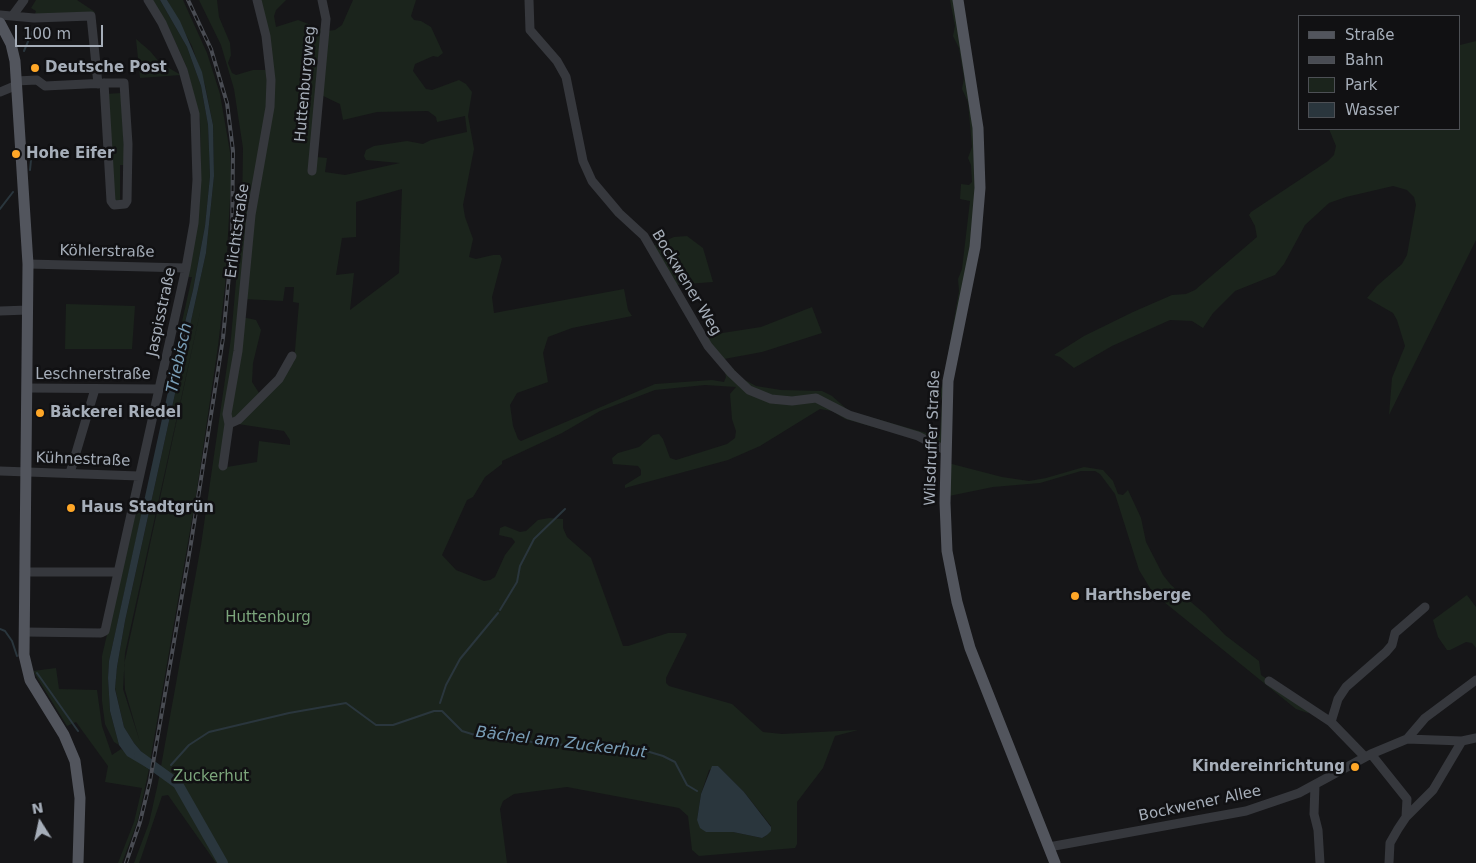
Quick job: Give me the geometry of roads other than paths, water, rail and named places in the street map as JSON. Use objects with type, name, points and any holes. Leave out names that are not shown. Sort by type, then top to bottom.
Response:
[{"type":"main road","name":"Wilsdruffer Straße","points":[[958,0],[978,128],[980,188],[975,247],[948,381],[945,450],[945,531],[957,602],[978,668],[1056,863]]},
{"type":"main road","points":[[0,24],[13,51],[17,83],[28,264],[25,661],[30,680],[64,735],[75,761],[80,798],[78,863]]},
{"type":"street","points":[[12,15],[24,0]]},
{"type":"street","name":"Jaspisstraße","points":[[24,632],[104,633],[186,268],[194,223],[197,180],[195,114],[183,70],[162,23],[148,0]]},
{"type":"street","name":"Erlichtstraße","points":[[224,466],[229,424],[227,414],[238,351],[251,215],[270,107],[271,80],[266,36],[256,0]]},
{"type":"street","name":"Huttenburgweg","points":[[312,171],[326,19],[322,0]]},
{"type":"street","name":"Bockwener Weg","points":[[529,0],[530,30],[557,62],[566,77],[583,161],[592,181],[619,213],[644,236],[708,346],[731,372],[749,390],[771,399],[792,401],[816,398],[849,415],[918,436],[945,450]]},
{"type":"street","points":[[0,15],[34,18],[87,15],[93,20],[101,84],[111,201],[114,205],[125,204],[127,201],[128,144],[124,83],[101,84],[45,86],[37,80],[17,83],[0,92]]},
{"type":"street","name":"Köhlerstraße","points":[[28,264],[186,268]]},
{"type":"street","points":[[0,311],[28,310]]},
{"type":"street","points":[[229,424],[238,420],[279,378],[292,356]]},
{"type":"street","name":"Leschnerstraße","points":[[27,388],[159,389]]},
{"type":"street","points":[[70,473],[95,389]]},
{"type":"street","name":"Kühnestraße","points":[[0,471],[140,476]]},
{"type":"street","points":[[25,572],[118,572]]},
{"type":"street","points":[[1331,722],[1338,699],[1346,687],[1386,652],[1392,645],[1395,633],[1425,607]]},
{"type":"street","points":[[1408,739],[1425,718],[1476,680]]},
{"type":"street","points":[[1269,681],[1331,722],[1368,755],[1405,795],[1408,804],[1406,817]]},
{"type":"street","name":"Bockwener Allee","points":[[1049,847],[1246,811],[1284,799],[1315,785],[1368,755],[1408,739],[1462,741],[1476,738]]},
{"type":"street","points":[[1389,863],[1390,843],[1406,817],[1433,790],[1462,741]]},
{"type":"street","points":[[1315,785],[1314,814],[1318,830],[1320,863]]},
{"type":"water","points":[[160,0],[167,0],[180,21],[202,72],[213,125],[214,176],[206,253],[125,621],[117,667],[115,689],[124,727],[134,743],[150,762],[149,769],[127,756],[119,745],[110,711],[109,661],[169,387],[193,290],[205,226],[210,176],[208,125],[201,86],[187,47]]},
{"type":"water","points":[[712,766],[718,766],[744,792],[771,827],[771,831],[767,835],[762,838],[733,832],[706,832],[700,828],[697,820],[701,794]]},
{"type":"waterway","points":[[24,51],[32,32]]},
{"type":"waterway","points":[[30,170],[31,160]]},
{"type":"waterway","points":[[0,209],[13,192]]},
{"type":"waterway","points":[[500,610],[517,582],[520,566],[534,539],[565,509]]},
{"type":"waterway","points":[[440,703],[446,685],[460,659],[498,613]]},
{"type":"waterway","points":[[0,629],[5,631],[12,641],[17,656]]},
{"type":"waterway","points":[[37,673],[78,731]]},
{"type":"waterway","name":"Bächel am Zuckerhut","points":[[171,765],[189,745],[209,732],[289,713],[346,703],[376,725],[393,725],[434,711],[442,711],[462,731],[475,735],[500,733],[512,738],[537,743],[643,750],[675,762],[687,785],[697,791]]},
{"type":"waterway","name":"Triebisch","points":[[139,756],[178,784],[223,863]]},
{"type":"railway","points":[[126,863],[140,822],[150,781],[191,543],[223,338],[232,244],[233,151],[227,103],[211,49],[188,0]]},
{"type":"place","name":"Deutsche Post","points":[[35,68]]},
{"type":"place","name":"Hohe Eifer","points":[[16,154]]},
{"type":"place","name":"Bäckerei Riedel","points":[[40,413]]},
{"type":"place","name":"Haus Stadtgrün","points":[[71,508]]},
{"type":"place","name":"Harthsberge","points":[[1075,596]]},
{"type":"place","name":"Kindereinrichtung","points":[[1355,767]]},
{"type":"park label","name":"Huttenburg","points":[[268,618]]},
{"type":"park label","name":"Zuckerhut","points":[[211,777]]}]
